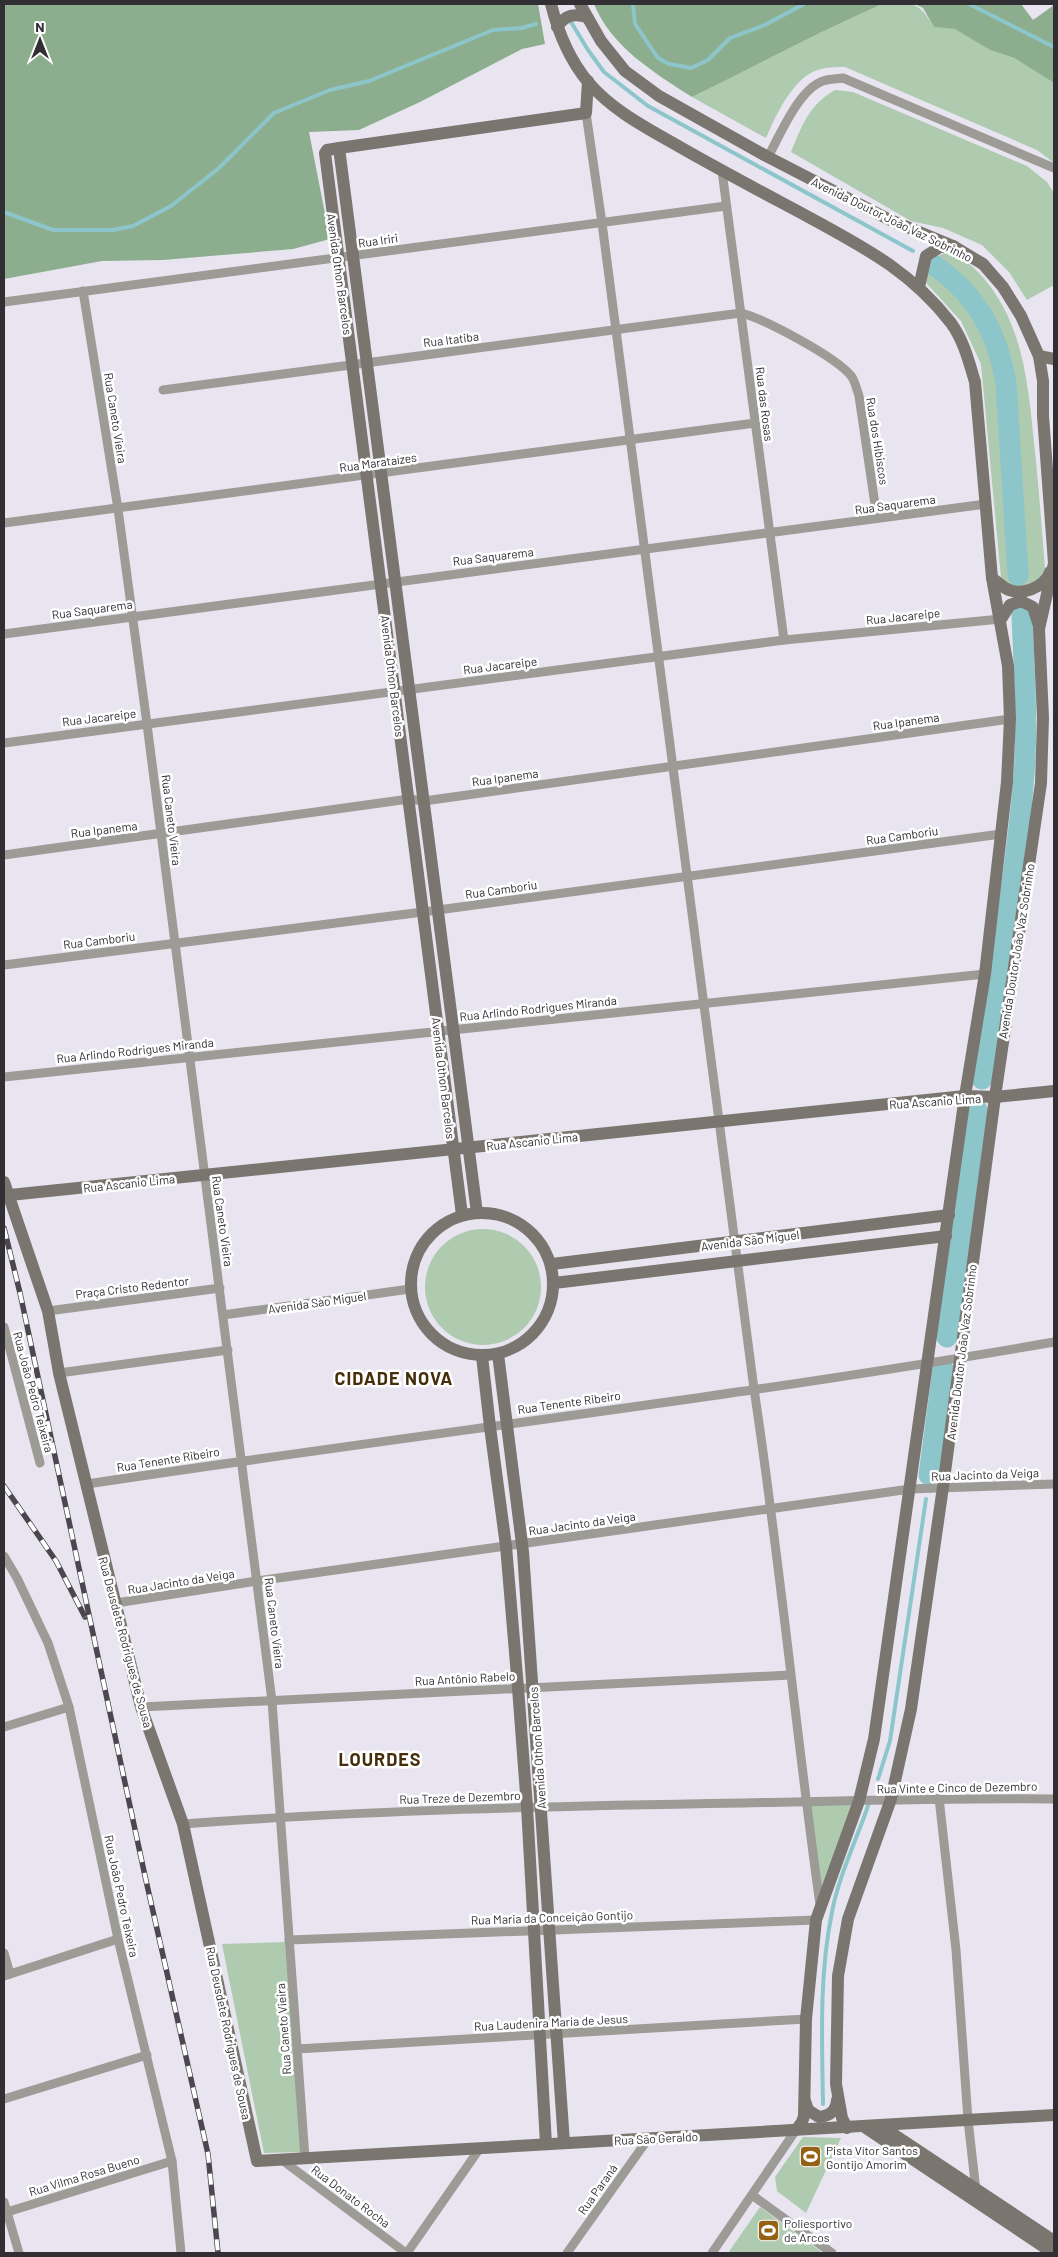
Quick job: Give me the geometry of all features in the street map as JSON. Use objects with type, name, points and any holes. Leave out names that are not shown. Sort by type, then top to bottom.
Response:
[{"type":"street","points":[[551,4],[557,27],[569,53],[588,82],[612,104],[635,122],[858,244],[894,266],[919,287],[952,324],[967,353],[975,382],[992,578],[1001,619],[1008,666],[1010,720],[1007,782],[985,974],[965,1096],[874,1739],[859,1801],[818,1915]]},
{"type":"street","name":"Avenida Doutor João Vaz Sobrinho","points":[[580,4],[601,41],[625,71],[659,96],[768,157],[888,219],[953,246],[983,264],[1003,287],[1022,316],[1039,356],[1054,563],[1039,629],[1043,718],[1042,784],[995,1097],[959,1358],[944,1487],[911,1709],[891,1799],[848,1919],[838,1976],[836,2095],[842,2118],[847,2128]]},
{"type":"street","points":[[557,27],[562,21],[571,16],[579,14],[588,17]]},
{"type":"street","points":[[768,157],[797,105],[807,93],[822,81],[843,78],[1054,168]]},
{"type":"street","points":[[588,82],[586,113],[645,549],[734,1242],[772,1508],[818,1915],[806,2019],[802,2122],[712,2253]]},
{"type":"street","points":[[339,148],[586,113]]},
{"type":"street","name":"Avenida Othon Barcelos","points":[[462,1215],[353,363],[337,258],[325,152],[339,148],[478,1212]]},
{"type":"street","name":"Rua das Rosas","points":[[722,171],[784,640]]},
{"type":"street","name":"Rua Iriri","points":[[4,302],[726,206]]},
{"type":"street","points":[[919,287],[926,256],[940,247],[953,246]]},
{"type":"street","name":"Rua Caneto Vieira","points":[[84,291],[118,509],[162,834],[272,1701],[282,1816],[305,2158]]},
{"type":"street","name":"Rua Itatiba","points":[[164,390],[353,363],[616,331],[741,312]]},
{"type":"street","name":"Rua dos Hibiscos","points":[[741,312],[758,317],[839,364],[853,378],[859,396],[877,518]]},
{"type":"street","points":[[1039,356],[1054,359]]},
{"type":"street","points":[[1043,416],[1054,408]]},
{"type":"street","name":"Rua Marataízes","points":[[4,523],[755,423]]},
{"type":"street","name":"Rua Saquarema","points":[[4,634],[986,504]]},
{"type":"street","points":[[992,578],[1007,589],[1019,591],[1032,590],[1049,575],[1054,563]]},
{"type":"street","points":[[1001,619],[1010,605],[1021,602],[1033,607],[1039,629]]},
{"type":"street","name":"Rua Jacareipe","points":[[4,743],[784,640],[1001,619]]},
{"type":"street","name":"Rua Ipanema","points":[[4,854],[409,799],[424,800],[1010,720]]},
{"type":"street","name":"Rua Camboriu","points":[[4,965],[423,912],[1001,834]]},
{"type":"street","name":"Rua Arlindo Rodrigues Miranda","points":[[4,1077],[985,974]]},
{"type":"street","name":"Rua Ascanio Lima","points":[[10,1195],[965,1096],[995,1097],[1054,1091]]},
{"type":"street","name":"Rua Deusdete Rodrigues de Sousa","points":[[4,1182],[48,1311],[59,1373],[141,1707],[183,1824],[257,2161]]},
{"type":"street","points":[[478,1212],[497,1214],[515,1220],[531,1231],[544,1246],[552,1264],[554,1283],[552,1302],[545,1320],[532,1336],[516,1347],[498,1354],[482,1356],[461,1353],[448,1346],[426,1329],[415,1310],[410,1289],[413,1265],[423,1243],[440,1226],[462,1215],[478,1212]]},
{"type":"street","name":"Avenida São Miguel","points":[[552,1264],[949,1215]]},
{"type":"street","name":"Avenida São Miguel","points":[[554,1283],[946,1236]]},
{"type":"street","name":"Praça Cristo Redentor","points":[[48,1311],[220,1288]]},
{"type":"street","name":"Avenida Sào Miguel","points":[[223,1315],[410,1289]]},
{"type":"street","name":"Rua João Pedro Teixeira","points":[[4,1327],[40,1463]]},
{"type":"street","name":"Rua Tenente Ribeiro","points":[[87,1484],[242,1460],[754,1389],[1054,1342]]},
{"type":"street","points":[[59,1373],[228,1350]]},
{"type":"street","name":"Avenida Othon Barcelos","points":[[498,1354],[522,1544],[542,1806],[548,1930],[564,2143]]},
{"type":"street","name":"Avenida Othon Barcelos","points":[[482,1356],[506,1546],[528,1807],[533,1931],[546,2144]]},
{"type":"street","name":"Rua Jacinto da Veiga","points":[[116,1603],[257,1581],[910,1489],[1054,1484]]},
{"type":"street","name":"Rua João Pedro Teixeira","points":[[4,1556],[17,1578],[48,1643],[69,1707],[118,1939],[172,2160],[182,2253]]},
{"type":"street","name":"Rua Antônio Rabelo","points":[[141,1707],[790,1675]]},
{"type":"street","points":[[4,1727],[69,1707]]},
{"type":"street","points":[[939,1798],[956,1950],[968,2120],[977,2202]]},
{"type":"street","name":"Rua Vinte e Cinco de Dezembro","points":[[859,1801],[939,1798],[1054,1799]]},
{"type":"street","name":"Rua Treze de Dezembro","points":[[183,1824],[282,1816],[542,1806],[859,1801]]},
{"type":"street","name":"Rua Maria da Conceição Gontijo","points":[[289,1940],[533,1931],[818,1915]]},
{"type":"street","points":[[4,1953],[7,1975],[118,1939]]},
{"type":"street","name":"Rua Laudenira Maria de Jesus","points":[[297,2049],[806,2019]]},
{"type":"street","points":[[4,2099],[147,2055]]},
{"type":"street","points":[[804,2094],[808,2110],[819,2117],[832,2113],[836,2107],[836,2095]]},
{"type":"street","name":"Rua São Geraldo","points":[[257,2161],[1054,2115]]},
{"type":"street","points":[[863,2126],[1047,2248]]},
{"type":"street","points":[[881,2126],[976,2189],[1047,2248]]},
{"type":"street","name":"Rua Paraná","points":[[567,2253],[648,2139]]},
{"type":"street","points":[[406,2253],[480,2148]]},
{"type":"street","name":"Rua Vilma Rosa Bueno","points":[[5,2212],[172,2160]]},
{"type":"street","name":"Rua Donato Rocha","points":[[282,2160],[406,2253]]},
{"type":"street","points":[[752,2195],[832,2253]]},
{"type":"street","points":[[4,2202],[5,2212],[20,2253]]},
{"type":"green space","points":[[4,4],[538,4],[545,44],[522,49],[420,102],[359,130],[309,132],[330,239],[293,249],[163,260],[102,261],[4,279]]},
{"type":"green space","points":[[594,4],[882,4],[692,97],[649,68],[623,46],[611,33]]},
{"type":"green space","points":[[882,4],[914,5],[923,12],[934,27],[955,28],[990,50],[1014,58],[1054,83],[1054,163],[1037,150],[845,67],[821,69],[802,79],[787,97],[766,138],[692,97]]},
{"type":"green space","points":[[915,4],[1021,4],[1033,20],[1054,5],[1054,83],[1014,58],[990,50],[955,29],[934,27],[923,8]]},
{"type":"green space","points":[[835,90],[853,92],[1027,166],[1047,182],[1054,193],[1054,285],[1027,300],[1009,272],[982,245],[943,228],[911,221],[791,152],[807,116],[819,102]]},
{"type":"green space","points":[[946,253],[955,255],[967,262],[994,291],[1006,312],[1022,356],[1030,403],[1045,569],[1033,588],[1008,588],[1001,578],[981,364],[961,321],[927,284],[924,277],[932,262],[938,256]]},
{"type":"green space","points":[[483,1229],[505,1234],[524,1246],[536,1265],[541,1287],[536,1309],[524,1328],[505,1340],[483,1345],[461,1340],[442,1328],[430,1309],[425,1287],[430,1265],[442,1246],[461,1234]]},
{"type":"green space","points":[[859,1801],[820,1910],[805,1802]]},
{"type":"green space","points":[[285,1942],[301,2152],[264,2153],[222,1944]]},
{"type":"green space","name":"Pista Vítor Santos Gontijo Amorim","points":[[803,2137],[841,2138],[806,2213],[777,2191],[775,2177]]},
{"type":"green space","name":"Poliesportivo de Arcos","points":[[760,2207],[823,2253],[728,2253]]},
{"type":"waterway","points":[[633,4],[635,24],[658,58],[669,64],[691,68],[708,60],[730,38],[765,25],[804,4]]},
{"type":"waterway","points":[[969,4],[1054,47]]},
{"type":"waterway","points":[[571,22],[604,72],[648,106],[913,251]]},
{"type":"waterway","points":[[4,212],[53,230],[113,230],[133,226],[171,206],[219,168],[274,113],[330,90],[369,81],[493,30],[522,28],[536,24]]},
{"type":"waterway","points":[[935,266],[963,290],[974,303],[991,332],[1002,365],[1006,383],[1018,575]]},
{"type":"waterway","points":[[982,1079],[1021,813],[1026,715],[1022,616]]},
{"type":"waterway","points":[[947,1337],[977,1110]]},
{"type":"waterway","points":[[929,1475],[943,1369]]},
{"type":"waterway","points":[[878,1779],[890,1741],[926,1499]]},
{"type":"waterway","points":[[823,2104],[822,2008],[828,1936],[839,1884],[869,1803]]},
{"type":"railway","points":[[4,1228],[20,1293],[145,1876],[208,2154],[218,2253]]},
{"type":"railway","points":[[4,1486],[56,1561],[85,1617]]},
{"type":"place","name":"Pista Vítor Santos Gontijo Amorim","points":[[810,2157]]},
{"type":"place","name":"Poliesportivo de Arcos","points":[[768,2230]]},
{"type":"district","name":"CIDADE NOVA","points":[[394,1378]]},
{"type":"district","name":"LOURDES","points":[[380,1759]]}]
